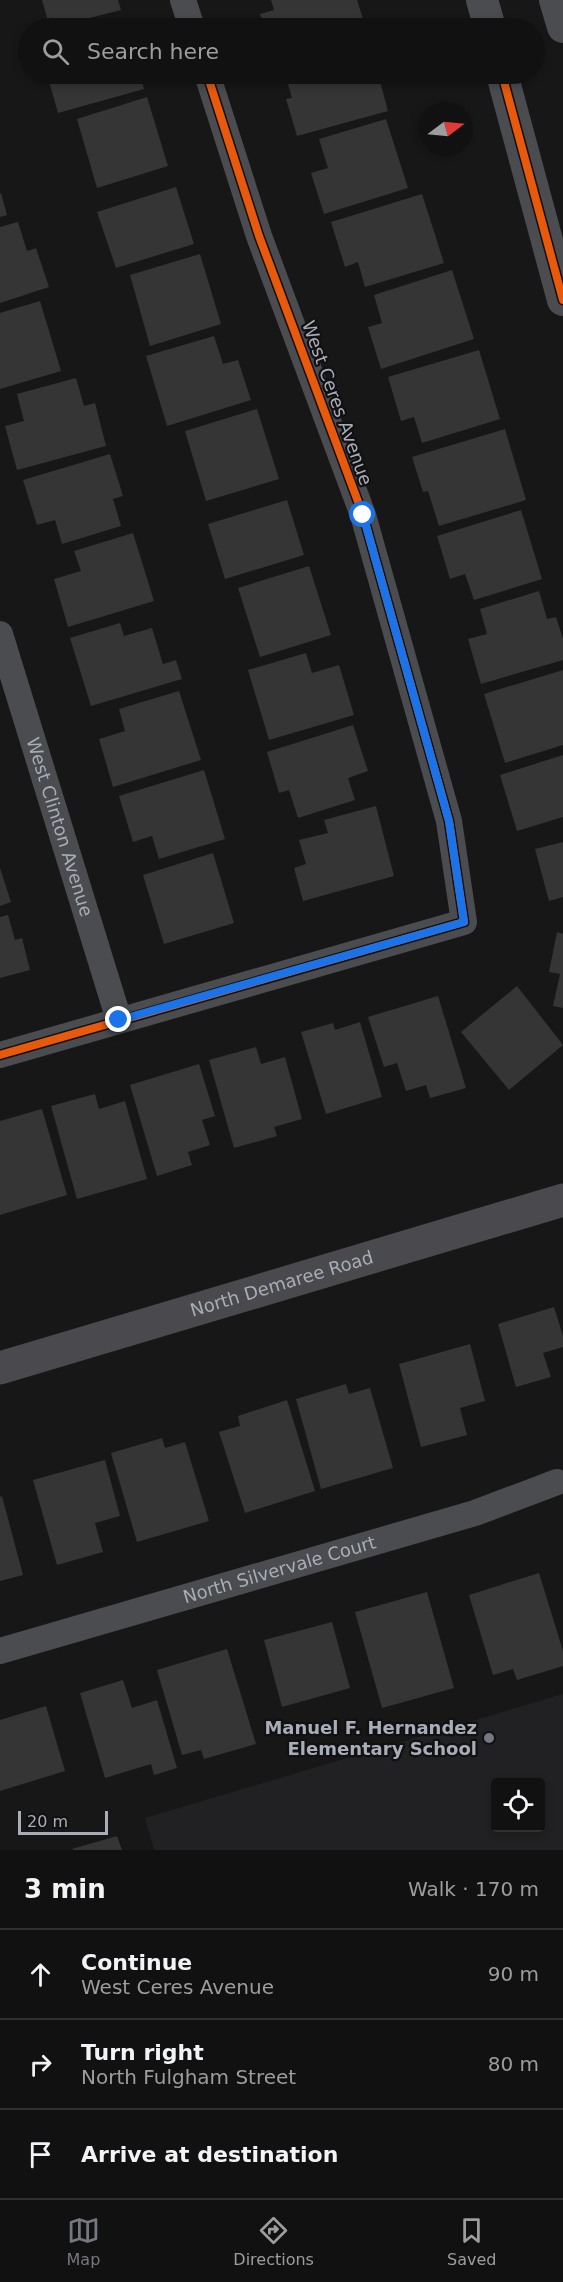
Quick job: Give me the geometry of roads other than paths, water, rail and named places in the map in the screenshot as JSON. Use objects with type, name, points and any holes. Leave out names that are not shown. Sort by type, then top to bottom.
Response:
[{"type":"main road","name":"North Demaree Road","points":[[0,1368],[563,1200]]},
{"type":"street","points":[[183,0],[189,18]]},
{"type":"street","points":[[482,0],[486,18]]},
{"type":"street","points":[[555,0],[563,27]]},
{"type":"street","name":"West Ceres Avenue","points":[[119,1020],[464,922],[449,821],[363,515],[259,236],[210,84]]},
{"type":"street","points":[[505,84],[563,300]]},
{"type":"street","name":"West Clinton Avenue","points":[[0,634],[119,1020]]},
{"type":"street","points":[[0,1055],[119,1020]]},
{"type":"street","name":"North Silvervale Court","points":[[0,1651],[475,1513],[557,1482]]},
{"type":"place","name":"Manuel F. Hernandez Elementary School","points":[[489,1738]]}]
